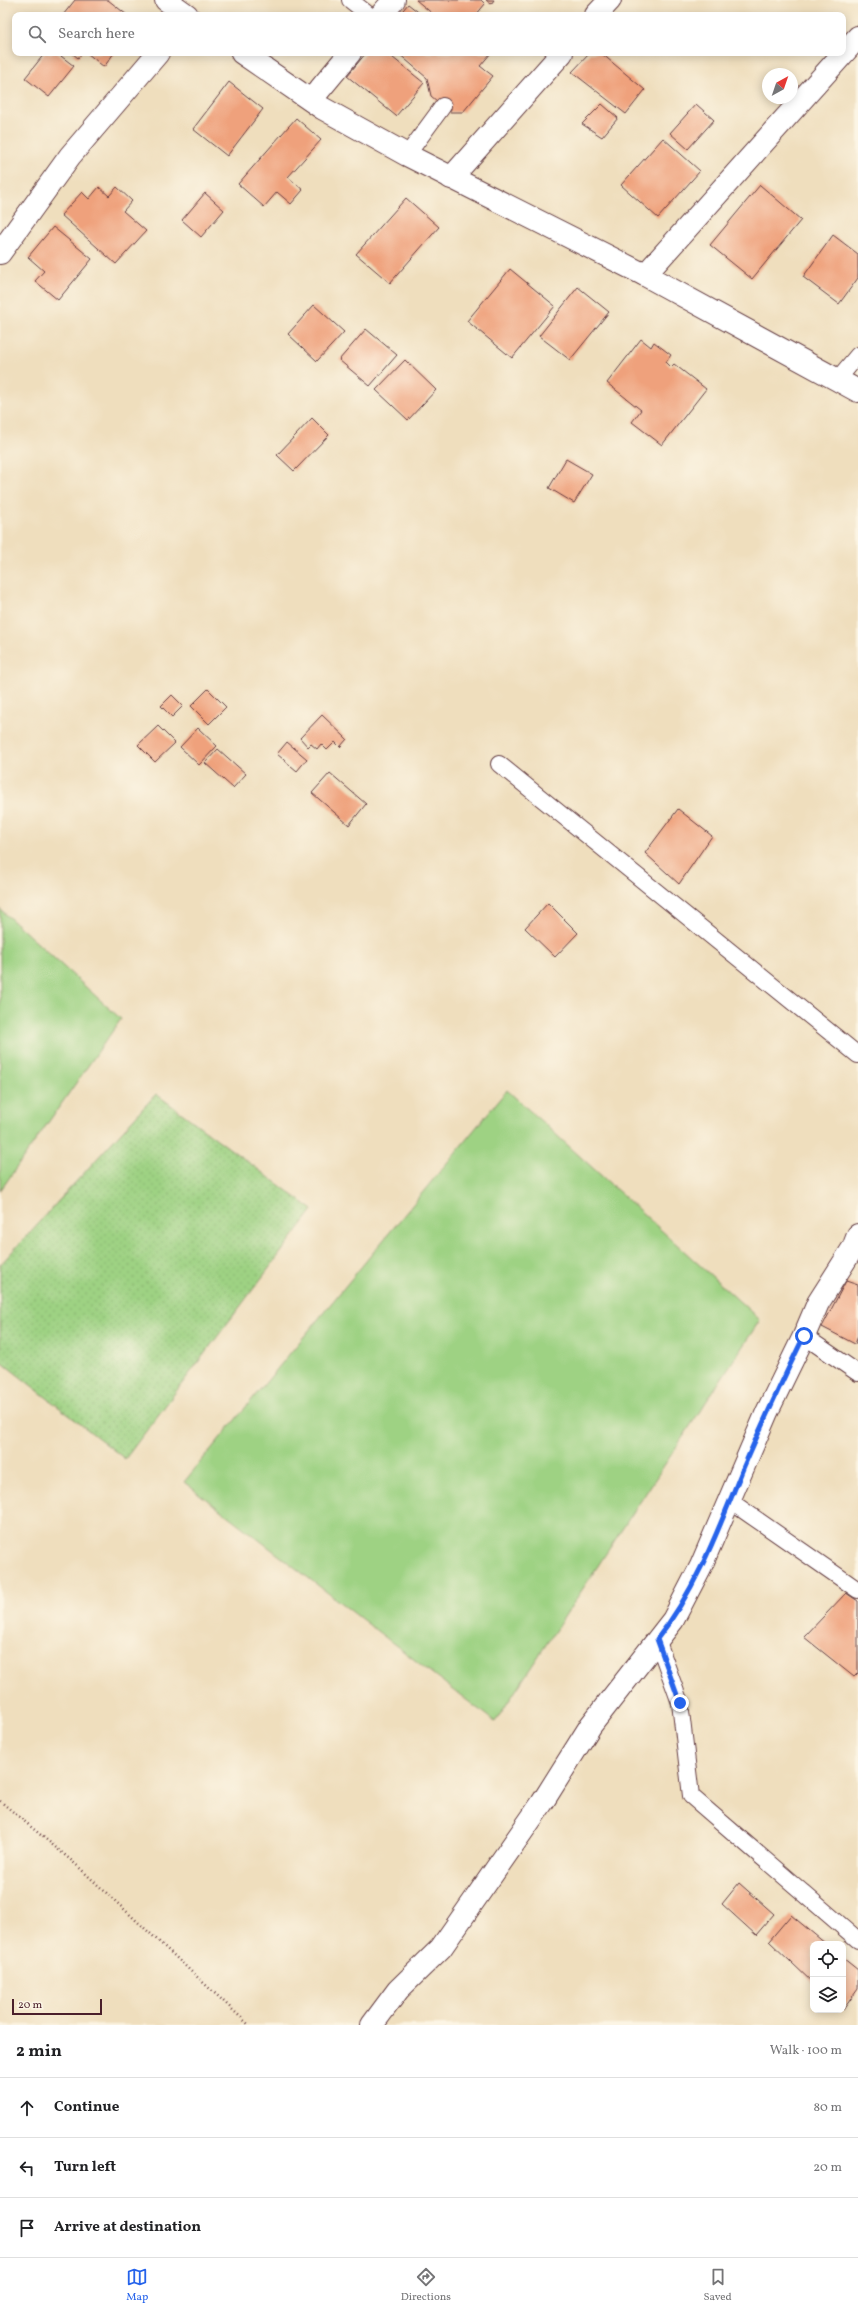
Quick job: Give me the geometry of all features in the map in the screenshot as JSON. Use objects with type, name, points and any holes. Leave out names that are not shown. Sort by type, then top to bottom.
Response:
[{"type":"street","points":[[166,0],[183,12]]},
{"type":"street","points":[[384,12],[394,0]]},
{"type":"street","points":[[599,12],[610,0]]},
{"type":"street","points":[[846,50],[858,37]]},
{"type":"street","points":[[0,253],[70,156],[155,56]]},
{"type":"street","points":[[246,56],[311,100],[407,155],[645,275],[858,391]]},
{"type":"street","points":[[311,100],[348,56]]},
{"type":"street","points":[[451,178],[559,56]]},
{"type":"street","points":[[645,275],[841,56]]},
{"type":"street","points":[[372,2025],[398,1990],[441,1948],[542,1803],[591,1725],[673,1620],[701,1566],[767,1412],[804,1336],[818,1303],[853,1248],[858,1236]]},
{"type":"lane","points":[[350,0],[364,12]]},
{"type":"lane","points":[[407,155],[443,106]]},
{"type":"lane","points":[[837,380],[858,355]]},
{"type":"lane","points":[[498,764],[858,1055]]},
{"type":"lane","points":[[804,1336],[858,1373]]},
{"type":"lane","points":[[730,1501],[858,1590]]},
{"type":"lane","points":[[657,1639],[680,1703],[691,1796],[858,1940]]},
{"type":"path","points":[[0,1801],[72,1861],[249,2025]]},
{"type":"green space","points":[[0,909],[121,1019],[0,1191]]},
{"type":"green space","points":[[507,1090],[760,1320],[495,1722],[184,1482]]},
{"type":"green space","points":[[156,1094],[313,1210],[125,1459],[0,1361],[0,1265]]},
{"type":"building","points":[[75,0],[108,0],[123,12],[65,12]]},
{"type":"building","points":[[416,0],[481,0],[485,4],[478,12],[430,12]]},
{"type":"building","points":[[486,0],[494,0],[491,4]]},
{"type":"building","points":[[408,4],[418,12],[401,12]]},
{"type":"building","points":[[43,56],[61,56],[74,66],[49,97],[25,78]]},
{"type":"building","points":[[91,56],[112,56],[104,67]]},
{"type":"building","points":[[364,56],[391,56],[424,83],[396,116],[347,76]]},
{"type":"building","points":[[401,56],[488,56],[480,66],[493,76],[463,112],[450,112],[431,96],[427,78]]},
{"type":"building","points":[[587,56],[605,56],[645,90],[626,114],[572,72]]},
{"type":"building","points":[[229,82],[263,109],[227,156],[193,129]]},
{"type":"building","points":[[602,104],[618,118],[602,137],[582,124]]},
{"type":"building","points":[[696,104],[714,120],[688,149],[670,133]]},
{"type":"building","points":[[296,118],[321,140],[288,177],[303,190],[291,204],[277,192],[264,207],[238,184]]},
{"type":"building","points":[[663,138],[700,171],[658,218],[621,185]]},
{"type":"building","points":[[760,185],[801,220],[752,279],[710,245]]},
{"type":"building","points":[[99,187],[109,196],[117,187],[132,201],[123,211],[146,231],[116,264],[61,215],[82,192],[89,199]]},
{"type":"building","points":[[205,193],[224,210],[201,237],[182,220]]},
{"type":"building","points":[[406,198],[439,227],[390,283],[356,254]]},
{"type":"building","points":[[53,227],[92,259],[58,300],[35,281],[44,271],[28,257]]},
{"type":"building","points":[[833,235],[858,254],[858,278],[839,304],[803,277]]},
{"type":"building","points":[[510,269],[555,306],[512,358],[467,321]]},
{"type":"building","points":[[578,287],[609,312],[570,360],[539,336]]},
{"type":"building","points":[[314,305],[344,332],[317,361],[288,334]]},
{"type":"building","points":[[366,329],[397,355],[370,386],[339,360]]},
{"type":"building","points":[[641,339],[651,347],[654,342],[671,355],[666,362],[671,367],[674,364],[706,389],[662,445],[632,422],[641,410],[607,383]]},
{"type":"building","points":[[405,360],[436,390],[408,420],[376,390]]},
{"type":"building","points":[[312,418],[329,435],[294,471],[277,455]]},
{"type":"building","points":[[566,459],[592,474],[574,503],[549,488]]},
{"type":"building","points":[[208,689],[226,707],[209,724],[191,706]]},
{"type":"building","points":[[172,695],[183,706],[172,717],[161,706]]},
{"type":"building","points":[[322,715],[347,739],[340,747],[335,742],[327,750],[321,744],[317,749],[311,744],[308,747],[300,738]]},
{"type":"building","points":[[158,726],[175,743],[155,762],[138,745]]},
{"type":"building","points":[[198,728],[217,746],[199,765],[180,747]]},
{"type":"building","points":[[287,742],[307,759],[297,771],[277,754]]},
{"type":"building","points":[[218,749],[246,774],[233,788],[205,763]]},
{"type":"building","points":[[330,773],[366,804],[349,825],[312,793]]},
{"type":"building","points":[[678,809],[712,836],[679,884],[645,853]]},
{"type":"building","points":[[548,903],[578,933],[555,957],[525,928]]},
{"type":"building","points":[[846,1281],[858,1285],[858,1336],[855,1344],[822,1327]]},
{"type":"building","points":[[846,1593],[858,1601],[858,1673],[854,1677],[804,1637]]},
{"type":"building","points":[[739,1883],[774,1914],[756,1935],[722,1904]]},
{"type":"building","points":[[791,1915],[822,1941],[810,1941],[810,1980],[769,1941]]},
{"type":"building","points":[[846,1960],[858,1970],[858,1989],[846,2006]]},
{"type":"route","points":[[680,1703],[657,1639],[673,1620],[701,1566],[767,1412],[804,1336]]}]
